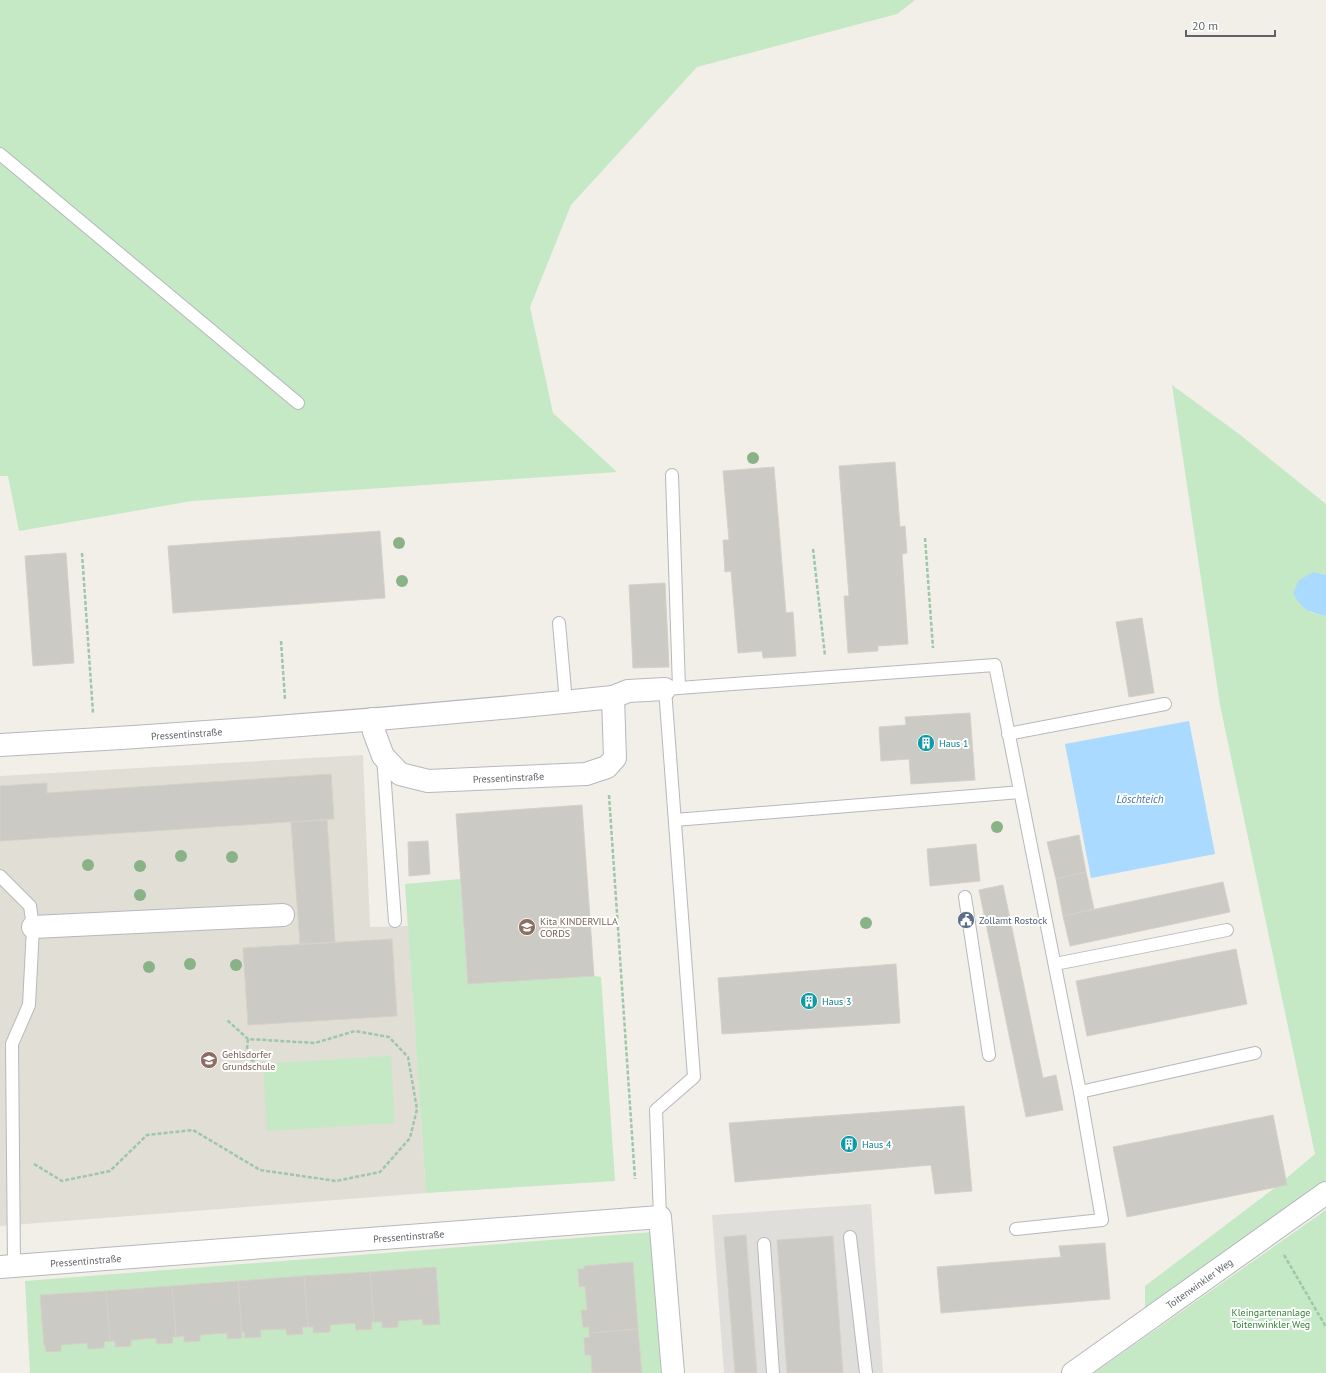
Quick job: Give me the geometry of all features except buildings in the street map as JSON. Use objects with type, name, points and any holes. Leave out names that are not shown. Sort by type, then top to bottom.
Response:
[{"type":"street","name":"Pressentinstraße","points":[[0,745],[94,740],[372,719],[566,702],[613,697],[628,691],[672,688]]},
{"type":"street","points":[[607,767],[615,758],[613,697]]},
{"type":"street","name":"Pressentinstraße","points":[[372,719],[374,732],[383,756],[400,774],[414,779],[428,781],[586,774],[607,767]]},
{"type":"street","points":[[33,927],[283,916]]},
{"type":"street","name":"Toitenwinkler Weg","points":[[1073,1373],[1326,1193]]},
{"type":"street","name":"Pressentinstraße","points":[[7,1267],[660,1217]]},
{"type":"street","points":[[660,1217],[672,1373]]},
{"type":"lane","points":[[0,154],[298,403]]},
{"type":"lane","points":[[660,1217],[656,1110],[694,1077],[675,820],[672,688],[672,476]]},
{"type":"lane","points":[[559,623],[566,702]]},
{"type":"lane","points":[[672,688],[994,665],[1080,1092],[1102,1220],[1016,1229]]},
{"type":"lane","points":[[1008,734],[1165,704]]},
{"type":"lane","points":[[383,756],[395,921]]},
{"type":"lane","points":[[675,820],[1020,792]]},
{"type":"lane","points":[[0,876],[30,906],[33,927],[29,1005],[12,1044],[13,1152],[7,1267]]},
{"type":"lane","points":[[965,897],[989,1055]]},
{"type":"lane","points":[[1055,964],[1227,930]]},
{"type":"lane","points":[[1080,1092],[1256,1053]]},
{"type":"lane","points":[[850,1237],[866,1373]]},
{"type":"lane","points":[[764,1244],[773,1373]]},
{"type":"path","points":[[924,538],[935,669]]},
{"type":"path","points":[[813,549],[827,677]]},
{"type":"path","points":[[82,553],[94,740]]},
{"type":"path","points":[[281,641],[287,726]]},
{"type":"path","points":[[607,767],[635,1185]]},
{"type":"path","points":[[13,1152],[62,1181],[110,1171],[147,1135],[193,1130],[260,1170],[336,1181],[380,1172],[410,1138],[417,1110],[408,1057],[389,1036],[356,1031],[315,1043],[248,1039],[227,1020]]},
{"type":"path","points":[[248,1039],[246,1058],[263,1064]]},
{"type":"path","points":[[1271,1233],[1326,1327]]},
{"type":"shaded area","name":"Gehlsdorfer Grundschule","points":[[363,755],[370,927],[408,926],[426,1193],[0,1226],[0,776]]},
{"type":"shaded area","points":[[871,1204],[883,1373],[724,1373],[712,1215]]},
{"type":"green space","points":[[0,0],[915,0],[897,14],[697,67],[571,205],[530,307],[553,413],[617,472],[192,501],[19,531],[8,476],[0,476]]},
{"type":"green space","points":[[1172,385],[1239,434],[1326,504],[1326,575],[1314,572],[1300,604],[1312,613],[1326,616],[1326,1193],[1145,1323],[1145,1286],[1276,1187],[1315,1154],[1220,705]]},
{"type":"green space","points":[[460,879],[468,984],[594,976],[601,977],[615,1181],[426,1193],[405,884]]},
{"type":"green space","points":[[391,1056],[395,1123],[267,1131],[263,1064]]},
{"type":"green space","name":"Kleingartenanlage Toitenwinkler Weg","points":[[1326,1210],[1326,1373],[1094,1373]]},
{"type":"green space","points":[[653,1232],[661,1373],[30,1373],[25,1281]]},
{"type":"water","points":[[1314,572],[1326,575],[1326,616],[1306,609],[1299,603],[1293,593],[1299,580]]},
{"type":"water","name":"Löschteich","points":[[1189,721],[1215,854],[1091,878],[1065,744]]},
{"type":"place","name":"Haus 1","points":[[926,743]]},
{"type":"place","name":"Zollamt Rostock","points":[[966,920]]},
{"type":"place","name":"Kita KINDERVILLA CORDS","points":[[527,927]]},
{"type":"place","name":"Haus 3","points":[[809,1001]]},
{"type":"place","name":"Gehlsdorfer Grundschule","points":[[209,1060]]},
{"type":"place","name":"Haus 4","points":[[849,1144]]}]
